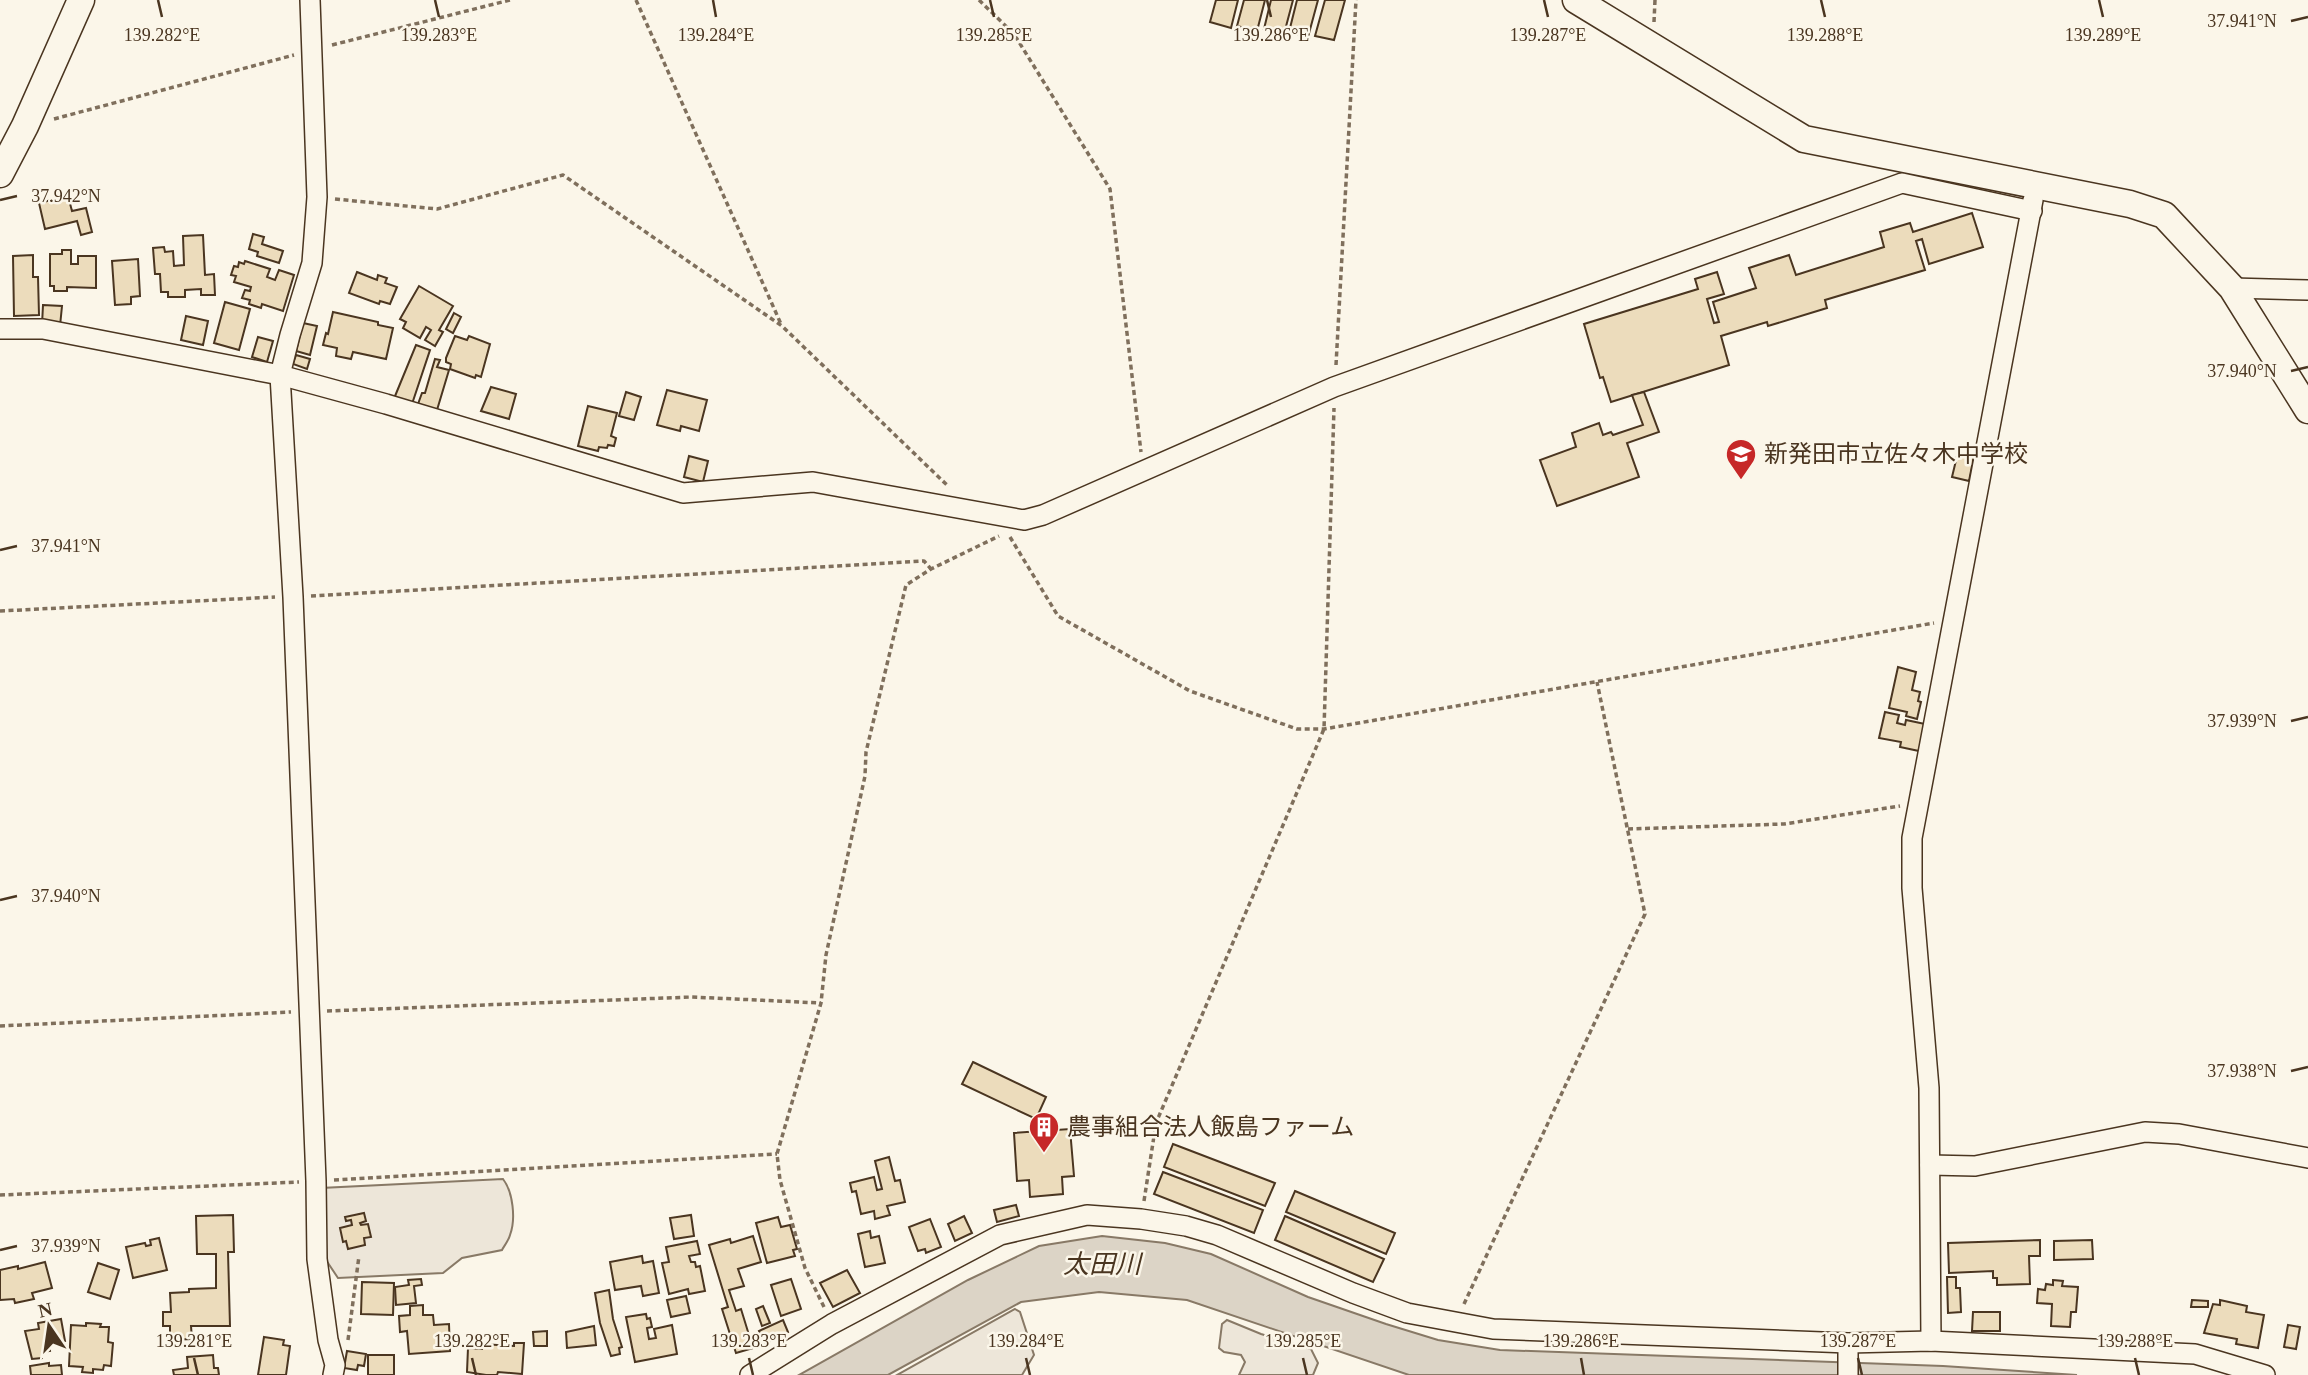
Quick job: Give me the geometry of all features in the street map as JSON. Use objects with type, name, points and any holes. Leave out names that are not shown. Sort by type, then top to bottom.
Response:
[{"type":"street","points":[[0,174],[25,126],[81,0]]},
{"type":"street","points":[[310,0],[317,197],[312,263],[280,376],[293,597],[317,1259],[328,1340],[335,1365],[333,1375]]},
{"type":"street","points":[[1576,0],[1804,139],[2130,204],[2164,215],[2232,288],[2308,410]]},
{"type":"street","points":[[0,329],[43,330],[280,376],[386,404],[683,493],[813,482],[1024,520],[1044,515],[1334,387],[1902,183],[2032,211]]},
{"type":"street","points":[[1931,1341],[1929,1088],[1912,888],[1912,838],[2035,184]]},
{"type":"street","points":[[2232,288],[2308,290]]},
{"type":"street","points":[[1930,1165],[1975,1166],[2145,1132],[2179,1134],[2308,1158]]},
{"type":"street","points":[[750,1375],[832,1324],[1000,1235],[1087,1215],[1186,1226],[1217,1235],[1396,1309],[1493,1329],[1847,1358],[1931,1341],[2195,1354],[2265,1375]]},
{"type":"path","points":[[25,126],[510,0]]},
{"type":"path","points":[[636,0],[782,326]]},
{"type":"path","points":[[979,0],[1013,34],[1110,189],[1143,471]]},
{"type":"path","points":[[1142,1219],[1156,1123],[1324,729],[1334,387],[1356,0]]},
{"type":"path","points":[[317,197],[437,209],[563,175],[782,326],[973,510]]},
{"type":"path","points":[[832,1324],[805,1268],[780,1180],[777,1154],[821,1003],[826,955],[864,776],[866,752],[906,586],[930,569],[1007,532],[1058,615],[1190,691],[1297,729],[1324,729],[1954,620]]},
{"type":"path","points":[[0,611],[924,561],[930,569]]},
{"type":"path","points":[[1455,1323],[1645,914],[1597,682]]},
{"type":"path","points":[[1628,829],[1784,824],[1919,803]]},
{"type":"path","points":[[0,1026],[692,997],[821,1003]]},
{"type":"path","points":[[0,1195],[316,1181],[777,1154]]},
{"type":"path","points":[[328,1340],[350,1339],[359,1256]]},
{"type":"shaded area","points":[[503,1179],[511,1198],[513,1214],[512,1229],[502,1250],[462,1258],[443,1273],[338,1278],[326,1260],[321,1188]]},
{"type":"shaded area","points":[[1015,1309],[1020,1312],[1034,1355],[1022,1375],[897,1375]]},
{"type":"shaded area","points":[[1227,1320],[1261,1334],[1311,1349],[1318,1363],[1313,1375],[1239,1375],[1245,1362],[1241,1355],[1224,1352],[1219,1348],[1222,1324]]},
{"type":"water","name":"太田川","points":[[1102,1236],[1165,1243],[1211,1254],[1308,1297],[1386,1324],[1438,1340],[1500,1350],[1943,1366],[2077,1375],[1409,1375],[1187,1300],[1099,1292],[1021,1302],[888,1375],[799,1375],[968,1280],[1039,1246]]},
{"type":"building","points":[[1216,0],[1238,0],[1231,28],[1210,22]]},
{"type":"building","points":[[1244,0],[1265,0],[1257,31],[1237,26]]},
{"type":"building","points":[[1271,0],[1293,0],[1284,34],[1264,29]]},
{"type":"building","points":[[1297,0],[1318,0],[1308,37],[1289,32]]},
{"type":"building","points":[[1325,0],[1345,0],[1334,40],[1315,36]]},
{"type":"building","points":[[68,196],[72,211],[86,208],[92,232],[81,235],[77,221],[45,229],[39,203]]},
{"type":"building","points":[[1972,213],[1983,247],[1929,264],[1922,239],[1916,241],[1925,270],[1825,300],[1827,308],[1768,326],[1767,322],[1721,336],[1729,365],[1611,402],[1603,377],[1600,378],[1584,324],[1698,289],[1695,279],[1717,272],[1724,294],[1707,299],[1714,323],[1719,322],[1713,302],[1756,288],[1749,268],[1789,255],[1796,275],[1884,247],[1880,232],[1910,223],[1913,232]]},
{"type":"building","points":[[253,234],[264,237],[262,244],[283,251],[279,263],[257,256],[258,252],[249,249]]},
{"type":"building","points":[[203,235],[205,275],[214,274],[215,295],[201,295],[201,289],[185,290],[185,297],[168,297],[168,292],[161,292],[160,274],[155,274],[153,248],[164,247],[165,252],[173,251],[174,266],[184,265],[183,236]]},
{"type":"building","points":[[62,250],[71,250],[71,264],[78,264],[78,256],[96,256],[96,288],[67,287],[67,291],[54,291],[54,286],[50,286],[50,254],[62,254]]},
{"type":"building","points":[[33,255],[33,277],[38,277],[39,315],[14,316],[13,256]]},
{"type":"building","points":[[138,259],[140,296],[131,297],[131,304],[115,305],[112,261]]},
{"type":"building","points":[[245,261],[270,269],[267,277],[275,280],[279,270],[294,275],[283,311],[262,304],[261,308],[242,298],[245,290],[250,291],[251,287],[234,282],[236,276],[231,275],[234,266],[238,267],[239,262],[244,264]]},
{"type":"building","points":[[357,272],[377,280],[378,275],[387,278],[385,283],[397,287],[390,304],[380,301],[379,304],[349,293]]},
{"type":"building","points":[[419,286],[453,306],[439,330],[443,332],[435,346],[425,340],[431,330],[426,327],[420,338],[403,328],[406,322],[400,319]]},
{"type":"building","points":[[225,302],[250,309],[239,350],[214,343]]},
{"type":"building","points":[[43,305],[62,306],[60,326],[42,325]]},
{"type":"building","points":[[333,312],[393,328],[386,359],[353,352],[351,359],[336,356],[337,348],[323,345]]},
{"type":"building","points":[[454,313],[461,317],[453,333],[446,329]]},
{"type":"building","points":[[186,316],[208,321],[203,345],[181,340]]},
{"type":"building","points":[[303,323],[317,326],[310,355],[296,351]]},
{"type":"building","points":[[455,336],[467,340],[469,336],[490,344],[481,377],[476,375],[475,378],[450,369],[451,364],[446,362],[446,358]]},
{"type":"building","points":[[258,337],[273,341],[267,362],[252,357]]},
{"type":"building","points":[[416,345],[430,350],[411,407],[393,401]]},
{"type":"building","points":[[296,355],[310,359],[307,369],[293,364]]},
{"type":"building","points":[[435,359],[440,360],[437,367],[449,370],[437,410],[418,404],[422,393],[425,393]]},
{"type":"building","points":[[491,387],[516,394],[509,419],[481,411]]},
{"type":"building","points":[[667,390],[707,400],[699,431],[681,426],[680,431],[657,425]]},
{"type":"building","points":[[626,392],[641,397],[634,420],[619,416]]},
{"type":"building","points":[[1644,392],[1659,432],[1627,443],[1639,477],[1557,506],[1540,460],[1576,447],[1572,433],[1599,423],[1603,435],[1611,432],[1613,435],[1643,425],[1632,395]]},
{"type":"building","points":[[588,406],[617,413],[611,436],[616,438],[614,446],[599,447],[598,451],[578,446]]},
{"type":"building","points":[[1958,452],[1974,456],[1969,481],[1952,477]]},
{"type":"building","points":[[689,456],[708,461],[703,482],[684,477]]},
{"type":"building","points":[[1898,667],[1916,672],[1912,690],[1920,692],[1917,719],[1906,716],[1907,712],[1889,708]]},
{"type":"building","points":[[1885,712],[1899,715],[1897,723],[1905,725],[1906,720],[1925,724],[1919,751],[1900,747],[1901,742],[1879,738]]},
{"type":"building","points":[[973,1062],[1046,1097],[1036,1119],[962,1084]]},
{"type":"building","name":"農事組合法人飯島ファーム","points":[[1070,1129],[1074,1176],[1062,1177],[1063,1194],[1030,1197],[1029,1180],[1017,1181],[1014,1133]]},
{"type":"building","points":[[1173,1144],[1275,1183],[1265,1206],[1164,1167]]},
{"type":"building","points":[[889,1157],[895,1181],[900,1180],[905,1202],[887,1206],[890,1215],[875,1219],[874,1211],[861,1214],[856,1191],[852,1192],[850,1183],[874,1177],[877,1190],[882,1189],[875,1161]]},
{"type":"building","points":[[1163,1172],[1263,1210],[1254,1233],[1154,1194]]},
{"type":"building","points":[[1295,1191],[1395,1233],[1386,1254],[1286,1212]]},
{"type":"building","points":[[1016,1205],[1019,1216],[997,1222],[994,1210]]},
{"type":"building","points":[[364,1213],[366,1221],[360,1223],[368,1224],[371,1237],[364,1238],[365,1245],[348,1249],[346,1241],[343,1242],[340,1228],[352,1225],[351,1220],[346,1221],[345,1217]]},
{"type":"building","points":[[233,1215],[234,1252],[228,1252],[230,1326],[191,1326],[192,1339],[170,1340],[170,1326],[163,1326],[163,1312],[171,1312],[170,1293],[216,1288],[216,1254],[197,1254],[196,1216]]},
{"type":"building","points":[[691,1215],[694,1236],[674,1239],[670,1218]]},
{"type":"building","points":[[964,1216],[972,1233],[955,1241],[948,1224]]},
{"type":"building","points":[[1285,1216],[1384,1259],[1373,1282],[1275,1240]]},
{"type":"building","points":[[778,1217],[781,1227],[790,1225],[797,1249],[793,1250],[795,1256],[767,1263],[756,1223]]},
{"type":"building","points":[[930,1219],[941,1247],[926,1253],[925,1249],[918,1251],[909,1227]]},
{"type":"building","points":[[870,1231],[871,1238],[879,1236],[885,1263],[865,1267],[858,1234]]},
{"type":"building","points":[[753,1236],[761,1262],[738,1269],[744,1286],[729,1290],[736,1311],[741,1309],[753,1348],[736,1353],[722,1309],[728,1307],[709,1245],[730,1239],[731,1243]]},
{"type":"building","points":[[159,1238],[167,1270],[133,1278],[126,1247],[145,1243],[146,1246],[151,1245],[150,1240]]},
{"type":"building","points":[[2040,1240],[2040,1256],[2029,1256],[2030,1284],[1997,1285],[1993,1271],[1949,1273],[1948,1243]]},
{"type":"building","points":[[2092,1240],[2093,1259],[2054,1260],[2054,1241]]},
{"type":"building","points":[[697,1241],[700,1254],[689,1256],[696,1267],[700,1266],[705,1291],[689,1294],[688,1289],[669,1294],[662,1263],[669,1262],[666,1247]]},
{"type":"building","points":[[642,1256],[643,1263],[653,1261],[659,1293],[643,1296],[641,1286],[615,1290],[610,1262]]},
{"type":"building","points":[[45,1262],[52,1288],[32,1293],[34,1299],[15,1303],[14,1299],[0,1300],[0,1270],[18,1266],[18,1269]]},
{"type":"building","points":[[98,1263],[119,1270],[110,1299],[88,1292]]},
{"type":"building","points":[[847,1270],[860,1293],[833,1307],[820,1283]]},
{"type":"building","points":[[1947,1277],[1956,1277],[1956,1288],[1960,1288],[1961,1312],[1948,1313]]},
{"type":"building","points":[[421,1279],[422,1285],[414,1286],[416,1303],[396,1305],[395,1287],[409,1285],[408,1280]]},
{"type":"building","points":[[791,1279],[801,1309],[781,1316],[771,1285]]},
{"type":"building","points":[[2053,1280],[2063,1281],[2062,1286],[2078,1287],[2076,1312],[2071,1312],[2070,1327],[2051,1326],[2052,1304],[2037,1303],[2038,1289],[2045,1290],[2046,1284],[2053,1285]]},
{"type":"building","points":[[362,1282],[394,1283],[393,1315],[361,1314]]},
{"type":"building","points":[[609,1290],[613,1319],[622,1347],[619,1348],[620,1354],[611,1356],[600,1323],[595,1293]]},
{"type":"building","points":[[686,1296],[690,1313],[671,1317],[667,1300]]},
{"type":"building","points":[[2192,1300],[2208,1301],[2208,1307],[2191,1307]]},
{"type":"building","points":[[2220,1300],[2247,1306],[2246,1312],[2264,1315],[2258,1348],[2236,1344],[2237,1339],[2204,1333],[2213,1304],[2220,1305]]},
{"type":"building","points":[[423,1305],[423,1315],[433,1315],[434,1325],[449,1324],[450,1351],[409,1354],[407,1331],[400,1332],[399,1316],[410,1315],[410,1306]]},
{"type":"building","points":[[763,1306],[770,1323],[762,1326],[756,1309]]},
{"type":"building","points":[[1973,1312],[2000,1312],[2000,1331],[1972,1331]]},
{"type":"building","points":[[646,1314],[652,1327],[647,1328],[649,1339],[656,1338],[654,1329],[672,1325],[677,1354],[635,1362],[626,1317]]},
{"type":"building","points":[[61,1319],[65,1341],[49,1344],[50,1351],[42,1352],[42,1358],[32,1359],[25,1331],[39,1329],[38,1323]]},
{"type":"building","points":[[783,1320],[788,1332],[765,1344],[759,1331]]},
{"type":"building","points":[[86,1323],[109,1327],[108,1342],[113,1343],[111,1366],[104,1365],[103,1370],[93,1369],[93,1373],[82,1372],[83,1367],[69,1366],[71,1325],[86,1326]]},
{"type":"building","points":[[2288,1325],[2300,1327],[2296,1349],[2284,1347]]},
{"type":"building","points":[[594,1326],[596,1345],[567,1348],[566,1332]]},
{"type":"building","points":[[547,1331],[547,1346],[534,1346],[533,1332]]},
{"type":"building","points":[[264,1337],[284,1340],[283,1345],[290,1346],[286,1375],[258,1375]]},
{"type":"building","points":[[514,1343],[524,1343],[522,1374],[498,1372],[497,1375],[486,1375],[467,1372],[468,1348],[482,1349],[482,1344],[514,1346]]},
{"type":"building","points":[[347,1351],[366,1354],[364,1366],[358,1365],[357,1370],[344,1368]]},
{"type":"building","points":[[213,1355],[214,1368],[218,1368],[219,1375],[174,1375],[173,1370],[188,1368],[187,1357]]},
{"type":"building","points":[[368,1355],[394,1355],[394,1375],[368,1375]]},
{"type":"building","points":[[49,1363],[49,1366],[61,1365],[62,1375],[31,1375],[30,1366]]},
{"type":"place","name":"新発田市立佐々木中学校","points":[[1741,481]]},
{"type":"place","name":"農事組合法人飯島ファーム","points":[[1044,1154]]}]
